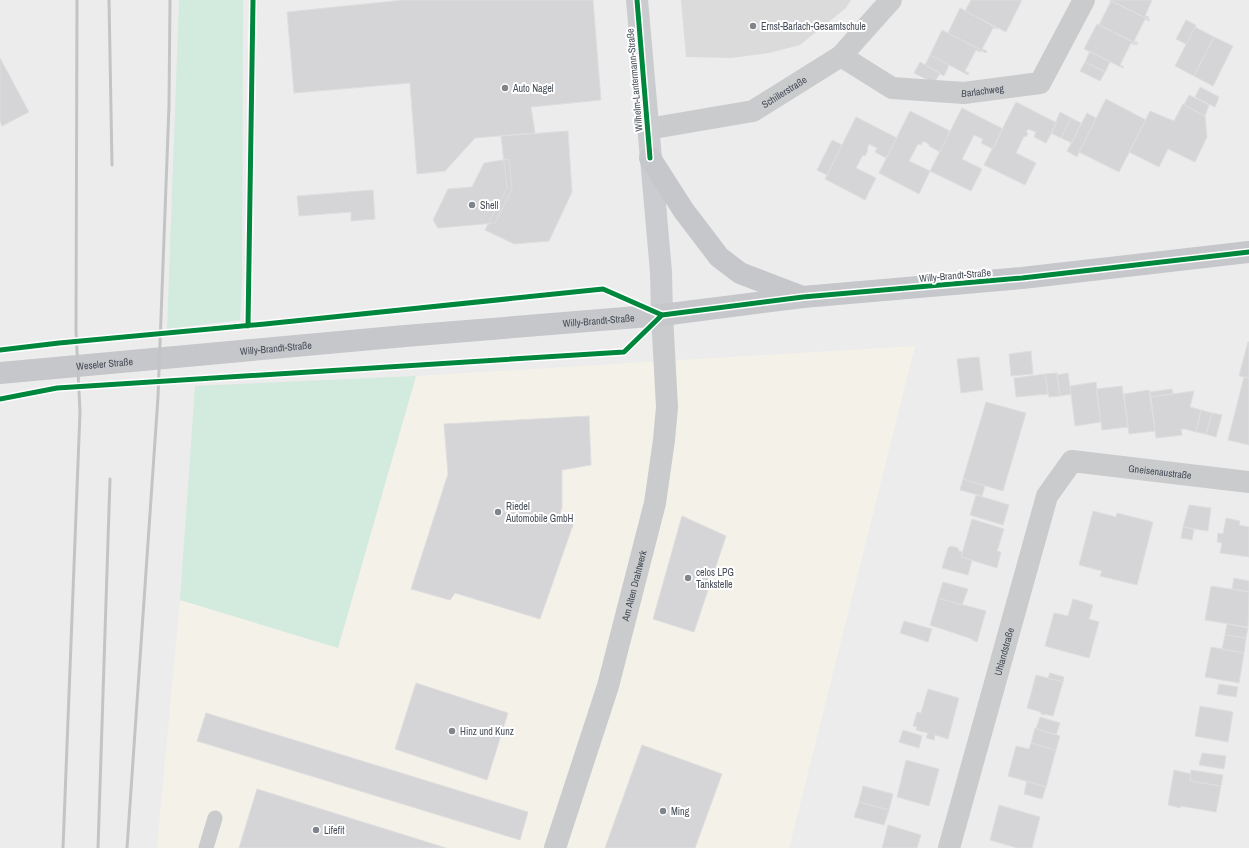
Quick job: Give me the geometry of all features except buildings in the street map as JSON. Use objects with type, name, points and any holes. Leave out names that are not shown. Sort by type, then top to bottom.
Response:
[{"type":"main road","name":"Wilhelm-Lantermann-Straße","points":[[637,0],[661,272],[662,315]]},
{"type":"main road","points":[[650,158],[684,211],[718,257],[740,273],[803,297]]},
{"type":"main road","name":"Willy-Brandt-Straße","points":[[209,353],[662,315],[803,297],[1022,278],[1249,252]]},
{"type":"main road","name":"Weseler Straße","points":[[0,373],[209,353]]},
{"type":"street","name":"Schillerstraße","points":[[648,129],[753,110],[841,56],[891,0]]},
{"type":"street","name":"Barlachweg","points":[[841,56],[892,88],[964,93],[1040,83],[1084,0]]},
{"type":"street","name":"Am Alten Drahtwerk","points":[[556,848],[606,691],[655,503],[667,407],[662,315]]},
{"type":"street","name":"Gneisenaustraße","points":[[1072,461],[1249,482]]},
{"type":"street","name":"Uhlandstraße","points":[[949,848],[1047,496],[1072,461]]},
{"type":"lane","points":[[206,848],[216,818]]},
{"type":"shaded area","name":"Ernst-Barlach-Gesamtschule","points":[[681,0],[851,0],[846,8],[800,45],[769,53],[731,58],[686,57]]},
{"type":"shaded area","points":[[915,346],[789,848],[157,848],[180,600],[338,648],[416,376]]},
{"type":"green space","points":[[179,0],[243,0],[242,285],[240,320],[167,329]]},
{"type":"green space","points":[[416,376],[338,648],[180,600],[195,386]]},
{"type":"railway","points":[[63,848],[80,412],[76,331],[77,0]]},
{"type":"railway","points":[[109,0],[112,165]]},
{"type":"railway","points":[[127,848],[158,397],[169,106],[170,0]]},
{"type":"railway","points":[[98,848],[110,479]]},
{"type":"cycle path","points":[[248,326],[253,0]]},
{"type":"cycle path","points":[[637,0],[650,158]]},
{"type":"cycle path","points":[[662,315],[803,297],[1022,278],[1249,252]]},
{"type":"cycle path","points":[[0,350],[603,289],[662,315]]},
{"type":"cycle path","points":[[0,399],[57,388],[624,352],[662,315]]},
{"type":"place","name":"Ernst-Barlach-Gesamtschule","points":[[753,26]]},
{"type":"place","name":"Auto Nagel","points":[[505,88]]},
{"type":"place","name":"Shell","points":[[472,205]]},
{"type":"place","name":"Riedel Automobile GmbH","points":[[498,512]]},
{"type":"place","name":"celos LPG Tankstelle","points":[[688,578]]},
{"type":"place","name":"Hinz und Kunz","points":[[452,731]]},
{"type":"place","name":"Ming","points":[[663,811]]},
{"type":"place","name":"Lifefit","points":[[316,830]]}]
